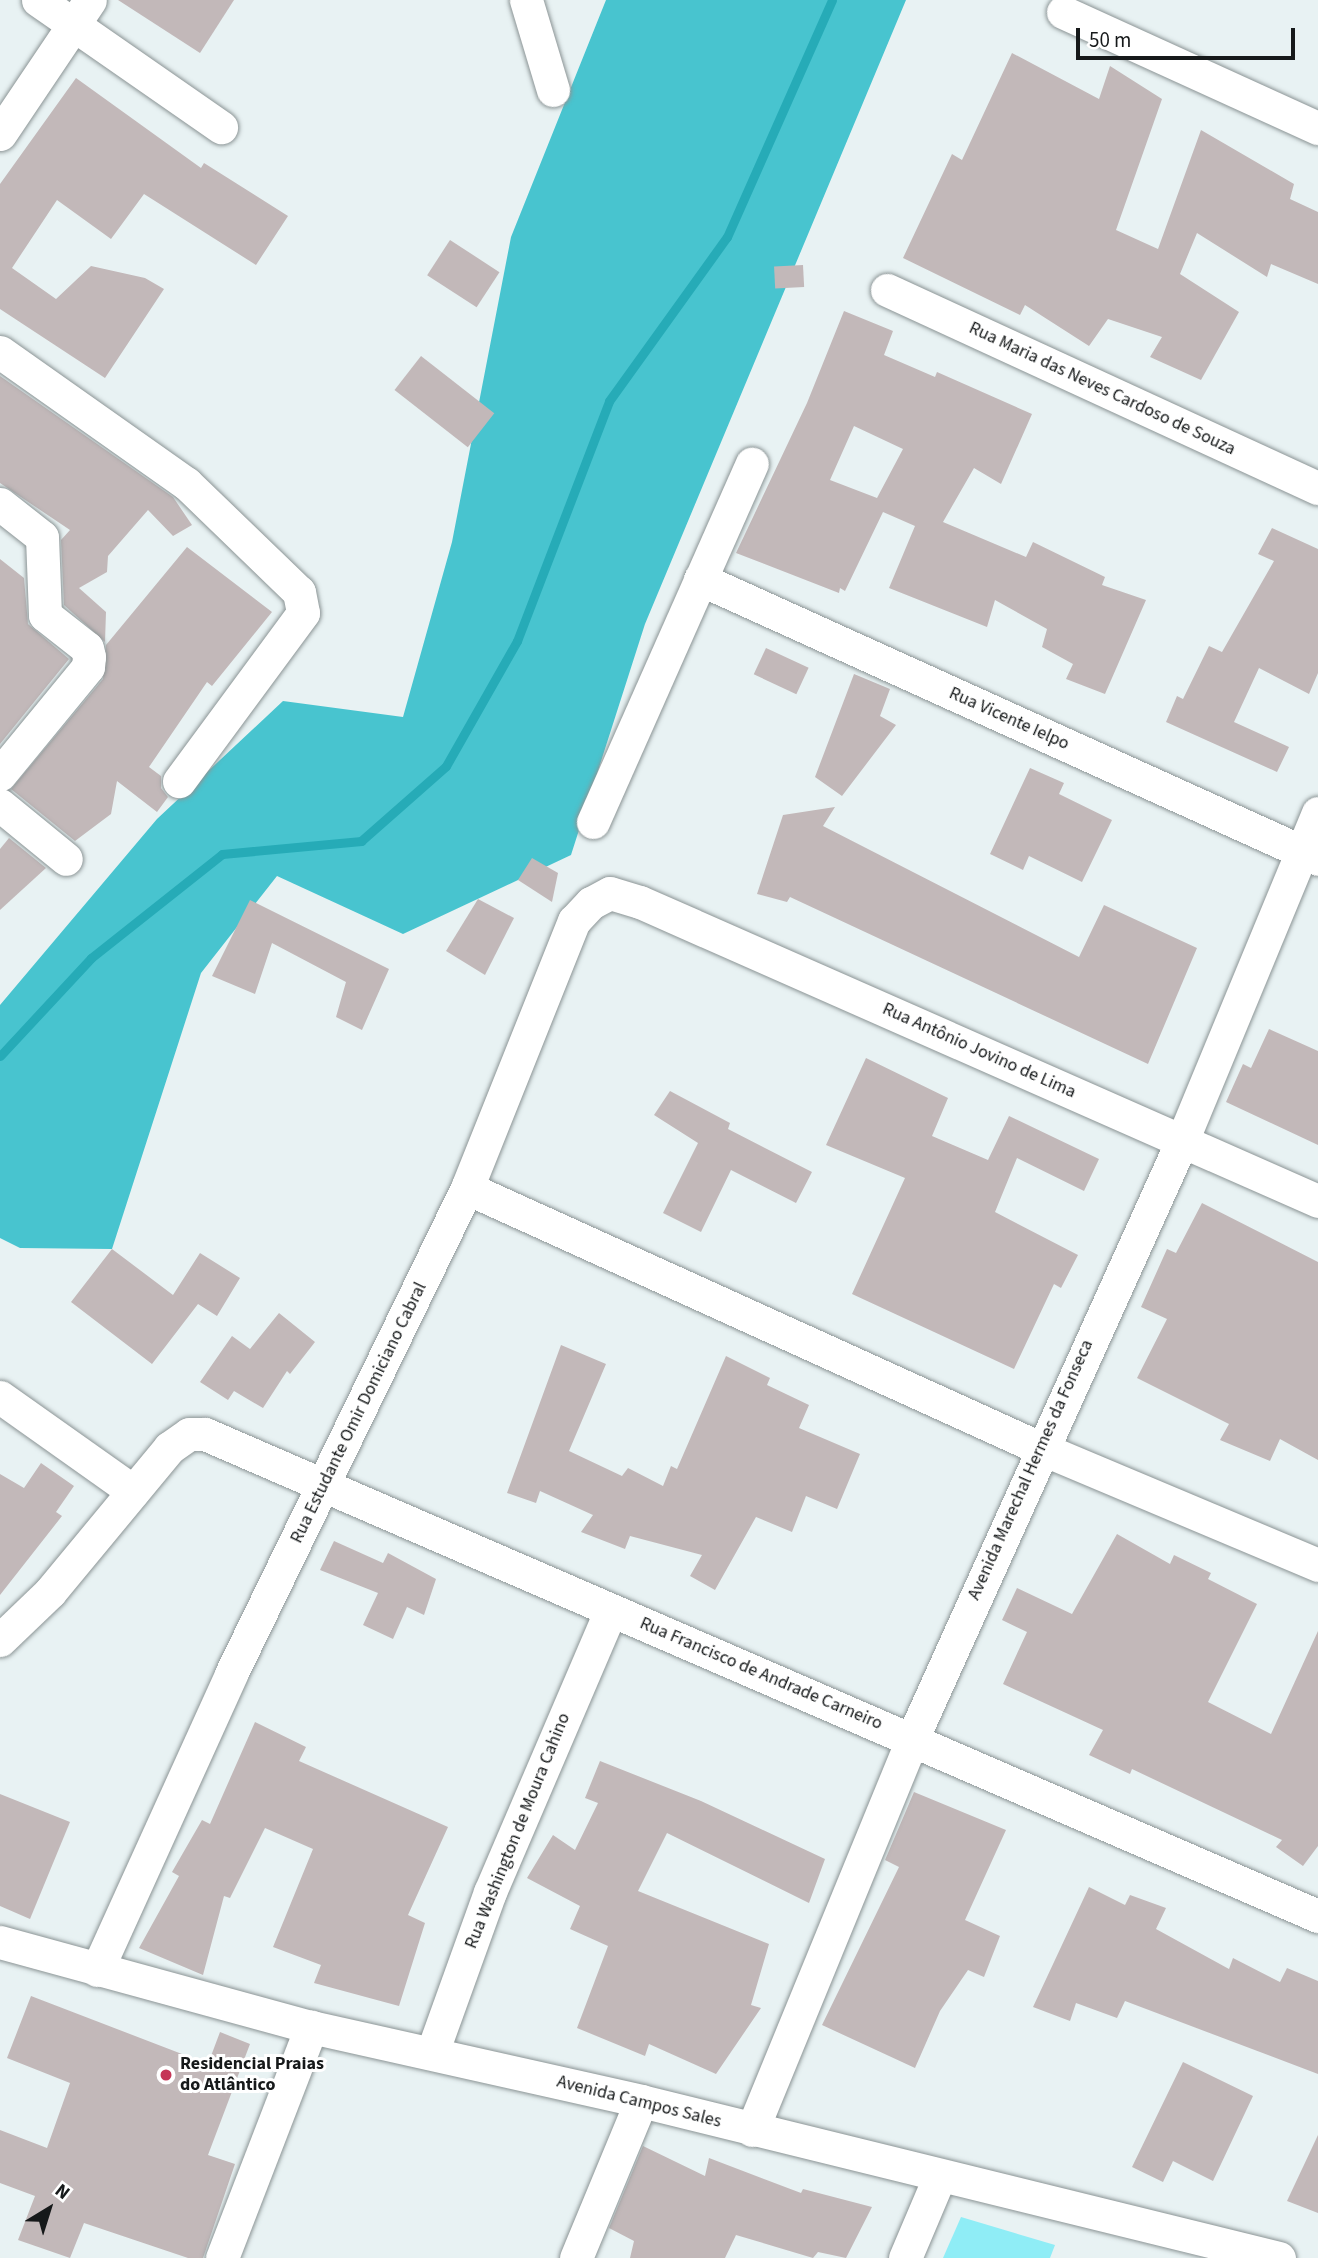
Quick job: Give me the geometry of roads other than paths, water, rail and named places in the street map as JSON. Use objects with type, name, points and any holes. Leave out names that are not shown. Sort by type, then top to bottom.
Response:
[{"type":"street","points":[[38,0],[83,12],[221,127]]},
{"type":"street","points":[[526,0],[553,90]]},
{"type":"street","points":[[0,134],[83,12]]},
{"type":"street","points":[[1063,12],[1318,128]]},
{"type":"street","name":"Rua Maria das Neves Cardoso de Souza","points":[[887,290],[1318,488]]},
{"type":"street","points":[[0,352],[186,483],[299,592],[303,613],[178,781]]},
{"type":"street","points":[[593,821],[752,464]]},
{"type":"street","points":[[0,504],[42,537],[45,615],[87,648],[89,657],[88,667],[0,774]]},
{"type":"street","name":"Rua Vicente Ielpo","points":[[700,579],[1310,855]]},
{"type":"street","points":[[0,805],[66,859]]},
{"type":"street","name":"Avenida Marechal Hermes da Fonseca","points":[[752,2130],[913,1737],[1040,1448],[1310,855],[1318,813]]},
{"type":"street","name":"Rua Estudante Omir Domiciano Cabral","points":[[97,1970],[324,1485],[467,1188],[574,921],[591,903],[610,893],[639,902]]},
{"type":"street","name":"Rua Antônio Jovino de Lima","points":[[639,902],[1318,1201]]},
{"type":"street","points":[[467,1188],[1040,1448],[1318,1564]]},
{"type":"street","points":[[0,1397],[133,1491],[50,1592],[0,1640]]},
{"type":"street","name":"Rua Francisco de Andrade Carneiro","points":[[133,1491],[169,1448],[189,1434],[205,1434],[610,1612],[913,1737],[1318,1916]]},
{"type":"street","name":"Rua Washington de Moura Cahino","points":[[432,2053],[491,1892],[610,1612]]},
{"type":"street","name":"Avenida Campos Sales","points":[[2,1947],[312,2027],[642,2101],[1243,2254],[1279,2258]]},
{"type":"street","points":[[222,2258],[312,2027]]},
{"type":"street","points":[[576,2258],[642,2101]]},
{"type":"street","points":[[905,2258],[939,2178]]},
{"type":"waterway","points":[[0,1056],[91,958],[222,854],[361,841],[446,766],[517,641],[609,401],[727,237],[832,0]]},
{"type":"place","name":"Residencial Praias do Atlântico","points":[[166,2075]]}]
